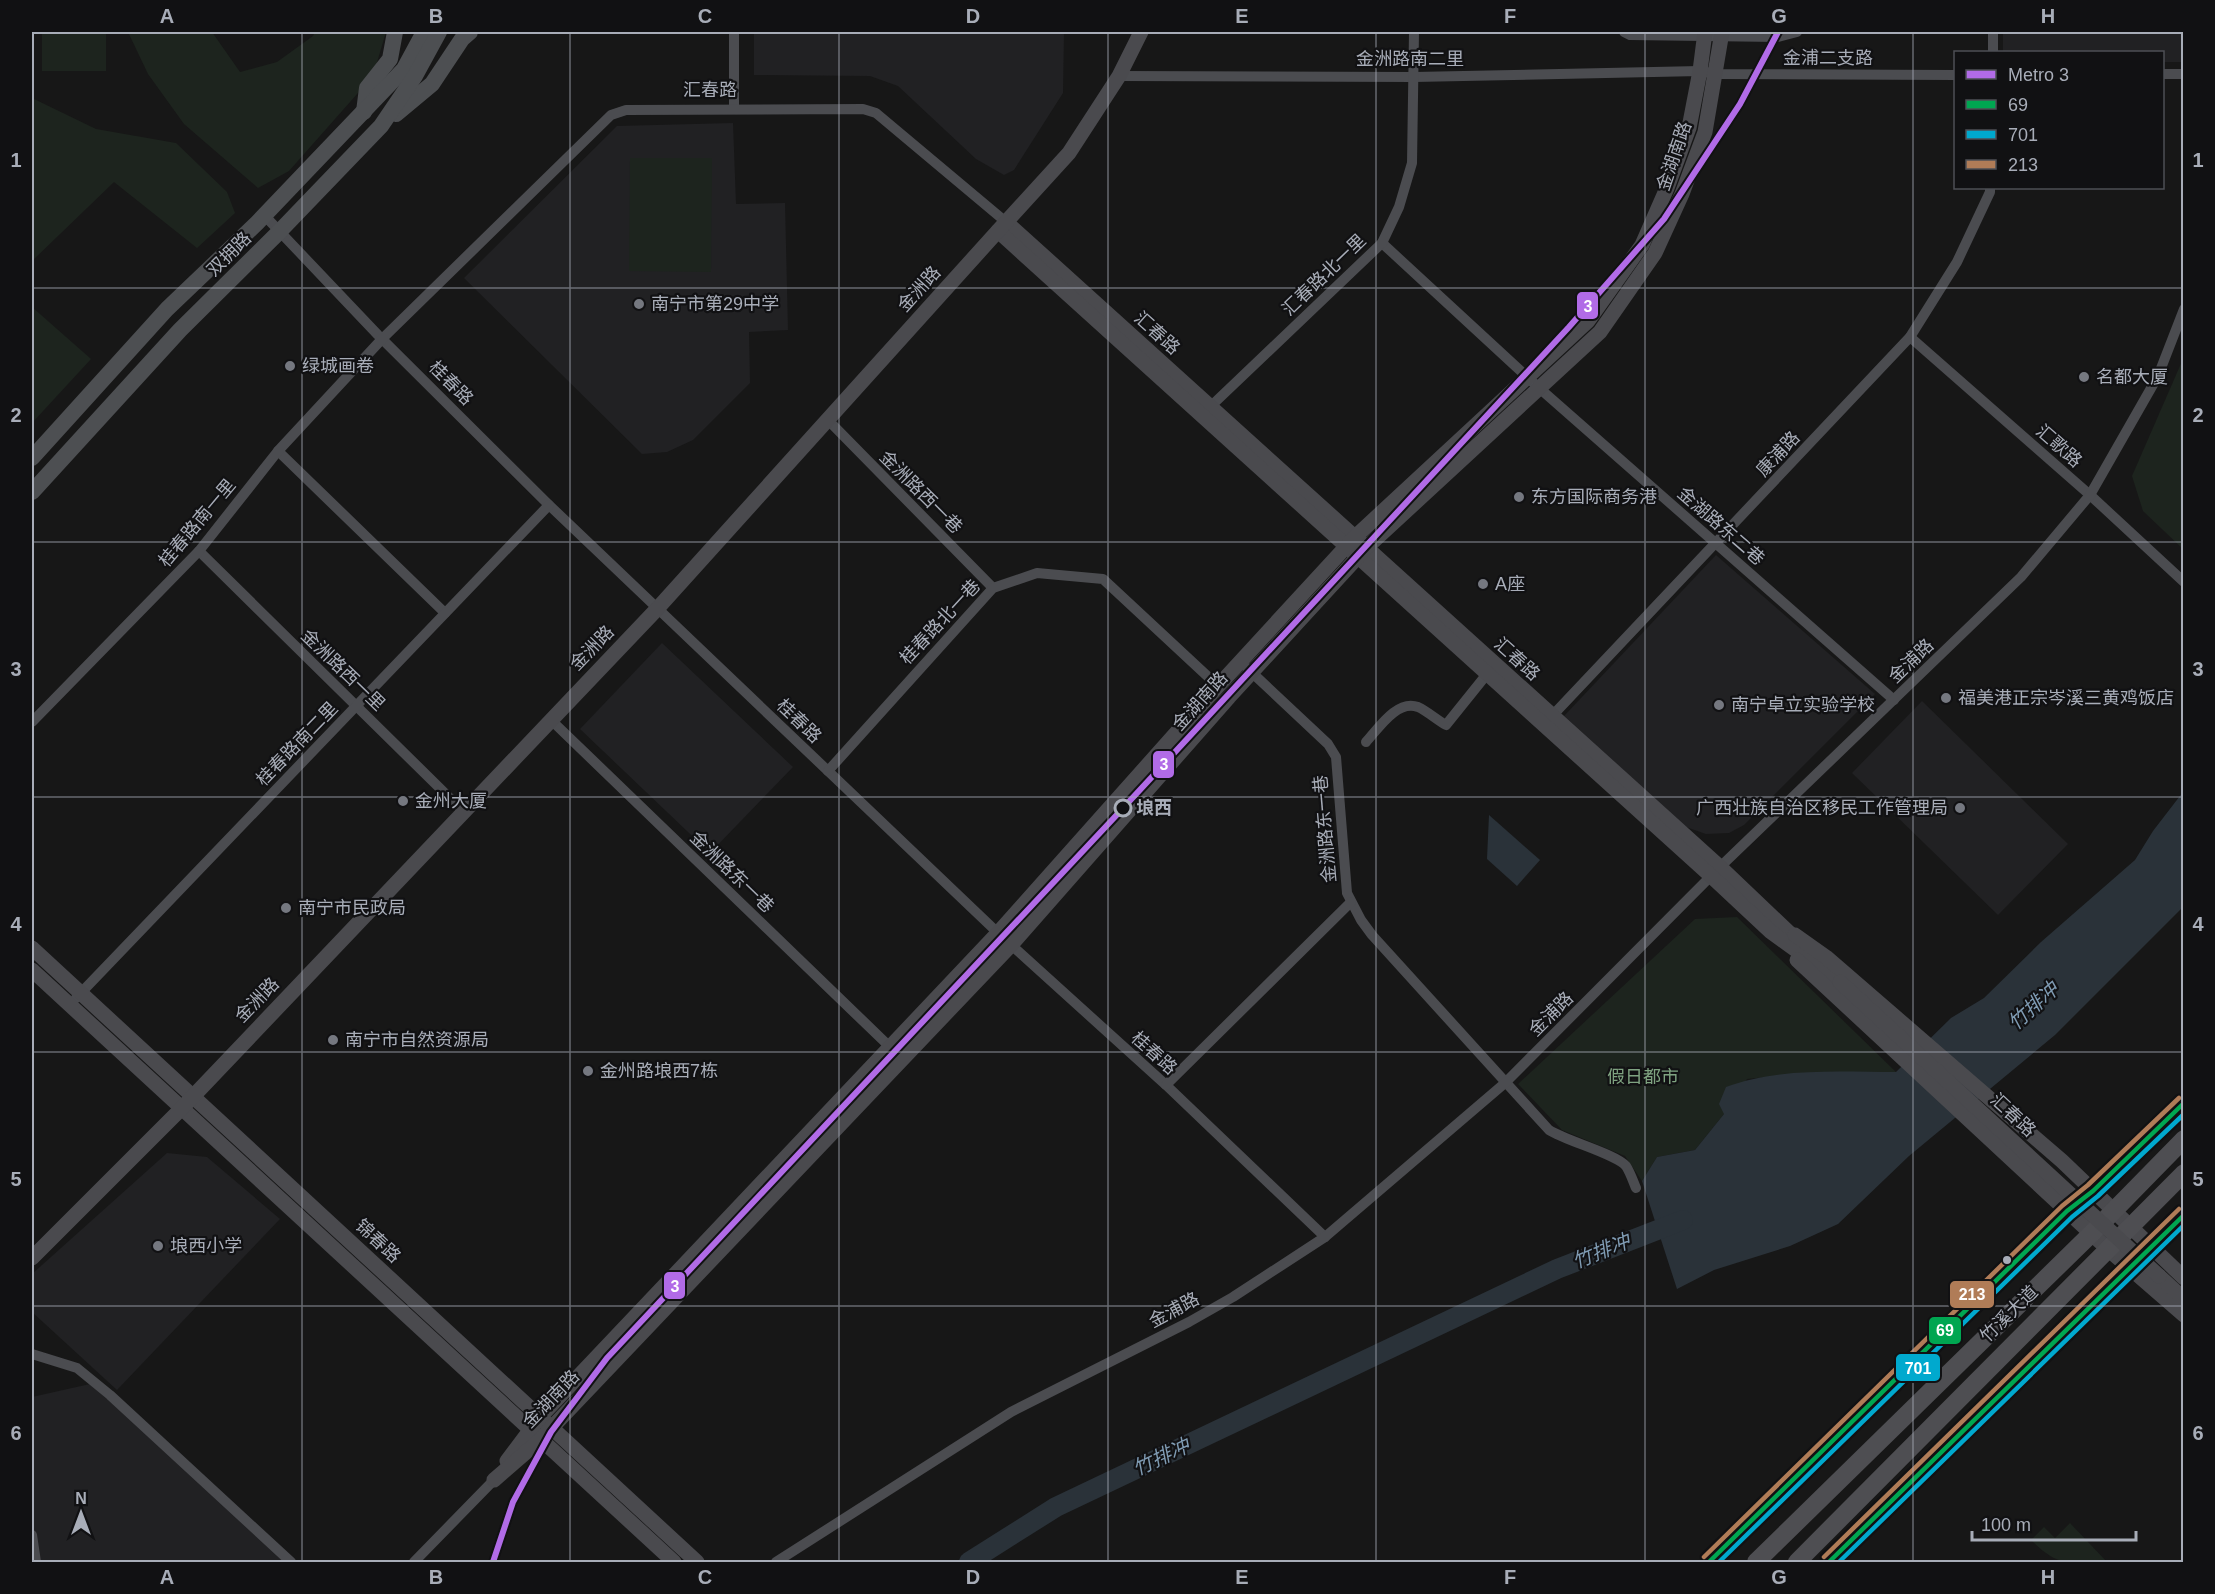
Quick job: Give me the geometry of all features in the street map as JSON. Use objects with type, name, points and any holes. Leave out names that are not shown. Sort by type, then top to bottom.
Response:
[{"type":"highway","name":"竹溪大道","points":[[1756,1563],[2092,1233],[2184,1139]]},
{"type":"highway","name":"竹溪大道","points":[[1797,1563],[2184,1173]]},
{"type":"main road","points":[[364,112],[367,88],[390,59],[394,32]]},
{"type":"main road","name":"双拥路","points":[[32,458],[167,309],[264,215],[404,69],[424,32]]},
{"type":"main road","name":"双拥路","points":[[32,492],[180,330],[381,126],[415,76],[439,32]]},
{"type":"main road","name":"金洲路","points":[[32,1258],[193,1097],[657,609],[1069,153],[1119,76],[1140,32]]},
{"type":"main road","name":"金湖南路","points":[[494,1480],[890,1047],[998,933],[1218,686],[1356,547],[1533,381],[1588,321],[1642,245],[1668,188],[1689,128],[1700,71],[1713,33]]},
{"type":"main road","name":"金湖南路","points":[[1533,381],[1600,332],[1655,253],[1682,194],[1705,132],[1716,74],[1713,33]]},
{"type":"main road","points":[[381,126],[432,84],[466,34]]},
{"type":"main road","name":"汇春路","points":[[1002,227],[1210,407],[1488,674],[1716,872]]},
{"type":"main road","name":"汇春路","points":[[1002,227],[1356,547],[1552,716],[1775,928],[1840,982],[2184,1299]]},
{"type":"main road","name":"金湖南路","points":[[546,1423],[1011,945],[1252,673],[1356,547]]},
{"type":"main road","points":[[1775,928],[1826,957],[2093,1191],[2184,1278]]},
{"type":"main road","points":[[1775,928],[1810,973],[2109,1250],[2184,1315]]},
{"type":"main road","name":"锦春路","points":[[32,948],[697,1563]]},
{"type":"main road","name":"锦春路","points":[[32,970],[674,1563]]},
{"type":"main road","points":[[1709,1563],[2067,1211],[2093,1191],[2184,1103]]},
{"type":"main road","points":[[1828,1563],[2184,1214]]},
{"type":"street","points":[[734,32],[734,110]]},
{"type":"street","name":"汇春路北一里","points":[[1210,407],[1382,243],[1399,207],[1412,163],[1414,32]]},
{"type":"street","points":[[1624,32],[1630,34],[1713,33],[1778,37],[1797,32]]},
{"type":"street","points":[[1993,32],[1994,51]]},
{"type":"street","name":"金洲路南二里","points":[[1119,76],[1414,77],[1700,71]]},
{"type":"street","name":"金浦二支路","points":[[1700,71],[1716,74],[1954,75]]},
{"type":"street","points":[[2164,74],[2184,74]]},
{"type":"street","name":"汇春路","points":[[382,339],[611,115],[626,110],[863,109],[876,113],[1002,227]]},
{"type":"street","name":"康浦路","points":[[1552,716],[1910,337],[1957,262],[1990,189]]},
{"type":"street","name":"桂春路","points":[[264,215],[382,339],[549,505],[998,933],[1166,1085],[1325,1237]]},
{"type":"street","name":"金湖路东二巷","points":[[1382,243],[1533,381],[1894,700]]},
{"type":"street","name":"金浦路","points":[[776,1563],[1011,1412],[1189,1322],[1233,1297],[1325,1237],[1505,1083],[1716,872],[2021,577],[2090,495],[2158,376],[2184,309]]},
{"type":"street","name":"汇歌路","points":[[1910,337],[2090,495],[2184,582]]},
{"type":"street","name":"桂春路南一里","points":[[32,722],[199,551],[278,451],[382,339]]},
{"type":"street","name":"金洲路西一巷","points":[[827,419],[993,588]]},
{"type":"street","points":[[278,451],[445,613]]},
{"type":"street","name":"桂春路南二里","points":[[69,1005],[549,505]]},
{"type":"street","name":"金洲路西一里","points":[[199,551],[464,812]]},
{"type":"street","name":"桂春路北一巷","points":[[828,771],[993,588],[1037,573],[1103,579],[1218,686]]},
{"type":"street","name":"金洲路东一巷","points":[[1241,662],[1328,744],[1336,757],[1347,892],[1372,936],[1549,1130],[1562,1138],[1618,1159],[1626,1166],[1636,1188]]},
{"type":"street","points":[[1366,742],[1391,714],[1405,706],[1417,706],[1446,725],[1488,674]]},
{"type":"street","name":"金洲路东一巷","points":[[551,720],[890,1047]]},
{"type":"street","points":[[1166,1085],[1352,902]]},
{"type":"street","points":[[32,1354],[77,1368],[110,1395],[291,1563]]},
{"type":"street","name":"金湖南路","points":[[414,1563],[494,1480]]},
{"type":"street","points":[[32,1534],[36,1563]]},
{"type":"shaded area","points":[[754,32],[1064,32],[1063,93],[1014,170],[1004,175],[976,159],[898,86],[870,76],[754,75]]},
{"type":"shaded area","points":[[2003,32],[2183,32],[2183,62],[2164,62],[2164,51],[2003,51]]},
{"type":"shaded area","name":"南宁市第29中学","points":[[733,123],[736,204],[785,203],[788,330],[749,332],[750,383],[693,440],[667,452],[642,454],[464,278],[617,126]]},
{"type":"shaded area","name":"南宁卓立实验学校","points":[[1716,555],[1875,694],[1744,825],[1729,833],[1706,834],[1686,827],[1564,716]]},
{"type":"shaded area","points":[[662,643],[793,767],[710,853],[580,729]]},
{"type":"shaded area","name":"广西壮族自治区移民工作管理局","points":[[1922,701],[2068,844],[1998,915],[1852,773]]},
{"type":"shaded area","name":"埌西小学","points":[[167,1153],[207,1157],[280,1219],[117,1390],[32,1312],[32,1274]]},
{"type":"shaded area","points":[[90,1384],[285,1562],[32,1562],[32,1397]]},
{"type":"green space","points":[[42,32],[106,32],[106,71],[42,71]]},
{"type":"green space","points":[[128,32],[212,32],[240,72],[277,62],[313,36],[315,32],[386,32],[373,76],[289,171],[258,188],[184,124],[148,74]]},
{"type":"green space","points":[[32,98],[96,129],[176,143],[227,192],[235,213],[197,248],[114,182],[32,261]]},
{"type":"green space","points":[[630,158],[712,158],[711,272],[629,271]]},
{"type":"green space","points":[[32,307],[91,359],[32,423]]},
{"type":"green space","points":[[2183,359],[2184,549],[2143,511],[2132,476]]},
{"type":"green space","name":"假日都市","points":[[1737,917],[1896,1072],[1809,1073],[1747,1079],[1724,1114],[1695,1150],[1657,1157],[1642,1181],[1625,1156],[1562,1130],[1518,1084],[1695,919]]},
{"type":"green space","points":[[2070,1523],[2107,1562],[2074,1563],[2058,1560],[2031,1540],[2044,1527],[2055,1538]]},
{"type":"water","points":[[2183,792],[2183,907],[2055,1035],[1909,1156],[1838,1224],[1790,1246],[1714,1270],[1677,1289],[1642,1181],[1657,1157],[1695,1150],[1724,1114],[1719,1104],[1726,1087],[1767,1076],[1789,1073],[1896,1072],[1951,1018],[1984,998],[2041,942],[2135,860],[2153,831]]},
{"type":"water","points":[[1489,815],[1540,860],[1517,886],[1487,859]]},
{"type":"waterway","name":"竹排冲","points":[[969,1562],[1056,1507],[1557,1269],[1683,1220]]},
{"type":"metro line","name":"3","points":[[493,1562],[513,1502],[551,1432],[607,1358],[1112,820],[1569,327],[1664,219],[1740,104],[1778,32]]},
{"type":"transit line","name":"213","points":[[1704,1557],[2062,1206],[2088,1185],[2179,1098]]},
{"type":"transit line","name":"69","points":[[1709,1562],[2067,1211],[2093,1191],[2184,1103]]},
{"type":"transit line","name":"701","points":[[1719,1562],[2072,1217],[2098,1196],[2184,1114]]},
{"type":"transit line","name":"213","points":[[1824,1557],[2179,1209]]},
{"type":"transit line","name":"69","points":[[1829,1562],[2184,1215]]},
{"type":"transit line","name":"701","points":[[1839,1562],[2184,1225]]},
{"type":"place","name":"南宁市第29中学","points":[[639,304]]},
{"type":"place","name":"绿城画卷","points":[[290,366]]},
{"type":"place","name":"名都大厦","points":[[2084,377]]},
{"type":"place","name":"东方国际商务港","points":[[1519,497]]},
{"type":"place","name":"A座","points":[[1483,584]]},
{"type":"place","name":"福美港正宗岑溪三黄鸡饭店","points":[[1946,698]]},
{"type":"place","name":"南宁卓立实验学校","points":[[1719,705]]},
{"type":"place","name":"金州大厦","points":[[403,801]]},
{"type":"place","name":"埌西","points":[[1123,808]]},
{"type":"place","name":"广西壮族自治区移民工作管理局","points":[[1960,808]]},
{"type":"place","name":"南宁市民政局","points":[[286,908]]},
{"type":"place","name":"南宁市自然资源局","points":[[333,1040]]},
{"type":"place","name":"金州路埌西7栋","points":[[588,1071]]},
{"type":"place","name":"埌西小学","points":[[158,1246]]}]
